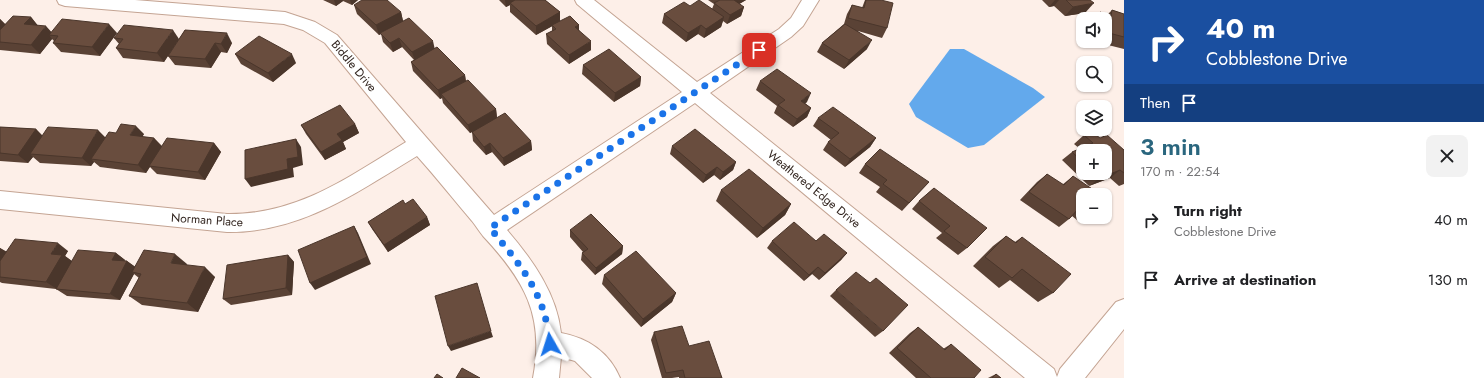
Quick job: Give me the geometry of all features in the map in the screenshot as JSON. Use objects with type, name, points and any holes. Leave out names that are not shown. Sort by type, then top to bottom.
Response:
[{"type":"street","name":"Biddle Drive","points":[[64,0],[285,18],[309,26],[331,39],[490,228],[532,283],[545,313],[550,344],[550,360],[546,378]]},
{"type":"street","name":"Weathered Edge Drive","points":[[583,0],[1045,378]]},
{"type":"street","points":[[490,228],[785,33],[797,22],[811,0]]},
{"type":"street","name":"Norman Place","points":[[0,200],[227,223],[251,223],[284,216],[310,207],[420,144]]},
{"type":"street","points":[[1068,378],[1124,310]]},
{"type":"street","points":[[550,344],[563,344],[577,348],[584,352],[590,356],[607,378]]},
{"type":"water","points":[[950,49],[964,49],[1033,88],[1045,97],[984,145],[968,148],[916,117],[909,104]]},
{"type":"building","points":[[362,0],[387,0],[401,12],[376,25],[354,5]]},
{"type":"building","points":[[515,0],[545,0],[560,12],[536,26],[510,3]]},
{"type":"building","points":[[699,0],[724,17],[706,29],[701,25],[688,33],[664,14],[684,2],[690,6]]},
{"type":"building","points":[[720,0],[734,0],[744,7],[730,15],[714,3]]},
{"type":"building","points":[[866,0],[881,0],[893,3],[887,28],[848,18],[852,5],[864,8]]},
{"type":"building","points":[[1066,0],[1090,0],[1094,3],[1073,7]]},
{"type":"building","points":[[1112,10],[1124,14],[1124,37],[1112,34]]},
{"type":"building","points":[[13,16],[31,17],[24,24],[46,26],[31,45],[0,42],[0,30]]},
{"type":"building","points":[[570,16],[579,25],[575,27],[591,41],[569,55],[546,34],[556,29],[552,25]]},
{"type":"building","points":[[409,18],[433,41],[412,52],[399,38],[390,43],[380,33]]},
{"type":"building","points":[[62,19],[109,24],[92,47],[53,43],[58,36],[49,35]]},
{"type":"building","points":[[845,24],[872,40],[849,60],[822,43]]},
{"type":"building","points":[[124,25],[173,30],[157,53],[116,48],[123,39],[114,38]]},
{"type":"building","points":[[185,30],[227,33],[221,44],[215,43],[205,59],[168,56]]},
{"type":"building","points":[[259,36],[292,54],[268,73],[235,54]]},
{"type":"building","points":[[437,47],[465,75],[438,90],[411,62]]},
{"type":"building","points":[[609,49],[641,77],[615,93],[583,65]]},
{"type":"building","points":[[777,69],[811,93],[801,101],[811,108],[797,119],[778,105],[785,100],[760,81]]},
{"type":"building","points":[[468,80],[496,109],[468,125],[441,94]]},
{"type":"building","points":[[340,105],[355,124],[337,134],[342,140],[321,152],[301,125]]},
{"type":"building","points":[[833,107],[876,138],[850,159],[828,142],[839,133],[818,118]]},
{"type":"building","points":[[505,113],[531,141],[503,158],[490,143],[484,147],[472,132]]},
{"type":"building","points":[[121,124],[136,126],[130,135],[154,138],[138,165],[91,159],[109,132],[116,133]]},
{"type":"building","points":[[0,127],[36,129],[18,155],[0,153]]},
{"type":"building","points":[[48,127],[98,130],[82,158],[30,154]]},
{"type":"building","points":[[695,129],[736,162],[723,172],[717,167],[706,175],[672,146]]},
{"type":"building","points":[[1085,136],[1097,136],[1100,138],[1108,136],[1124,150],[1124,173],[1120,170],[1112,173],[1112,144],[1091,144],[1093,143]]},
{"type":"building","points":[[167,138],[214,143],[198,172],[149,166]]},
{"type":"building","points":[[296,139],[298,157],[287,159],[288,169],[245,179],[245,150]]},
{"type":"building","points":[[880,149],[929,182],[909,203],[883,184],[887,180],[865,164]]},
{"type":"building","points":[[1076,150],[1076,156],[1072,152]]},
{"type":"building","points":[[749,169],[791,204],[763,228],[721,190]]},
{"type":"building","points":[[1047,174],[1064,185],[1073,176],[1076,180],[1079,180],[1091,188],[1076,188],[1076,211],[1069,219],[1029,192]]},
{"type":"building","points":[[934,188],[987,228],[967,248],[944,231],[950,226],[919,201]]},
{"type":"building","points":[[413,199],[427,217],[384,245],[368,222],[403,200],[405,204]]},
{"type":"building","points":[[591,214],[623,246],[596,268],[582,253],[588,249],[570,230]]},
{"type":"building","points":[[794,222],[816,241],[824,234],[847,253],[825,273],[818,267],[809,275],[772,241]]},
{"type":"building","points":[[354,226],[367,257],[310,283],[298,250]]},
{"type":"building","points":[[1006,236],[1016,243],[1022,237],[1071,274],[1053,293],[1022,269],[1012,278],[985,257]]},
{"type":"building","points":[[15,239],[58,243],[51,254],[62,255],[46,282],[0,277],[0,261]]},
{"type":"building","points":[[78,250],[116,253],[112,260],[127,261],[110,294],[56,289]]},
{"type":"building","points":[[144,250],[175,254],[171,263],[205,267],[187,303],[129,296],[141,274],[132,272]]},
{"type":"building","points":[[636,251],[676,293],[643,319],[604,275]]},
{"type":"building","points":[[288,255],[286,288],[223,299],[227,265]]},
{"type":"building","points":[[856,272],[870,283],[876,278],[908,305],[883,331],[836,290]]},
{"type":"building","points":[[477,283],[491,331],[448,346],[435,296]]},
{"type":"building","points":[[682,326],[689,346],[709,341],[722,378],[685,378],[683,370],[666,373],[654,332]]},
{"type":"building","points":[[918,327],[945,350],[951,344],[981,370],[974,378],[931,378],[897,348]]},
{"type":"building","points":[[462,368],[480,378],[456,378]]},
{"type":"building","points":[[437,374],[443,378],[434,378]]},
{"type":"building","points":[[996,374],[1001,378],[992,378]]},
{"type":"route","points":[[550,344],[545,313],[532,283],[490,228],[759,50]]}]
